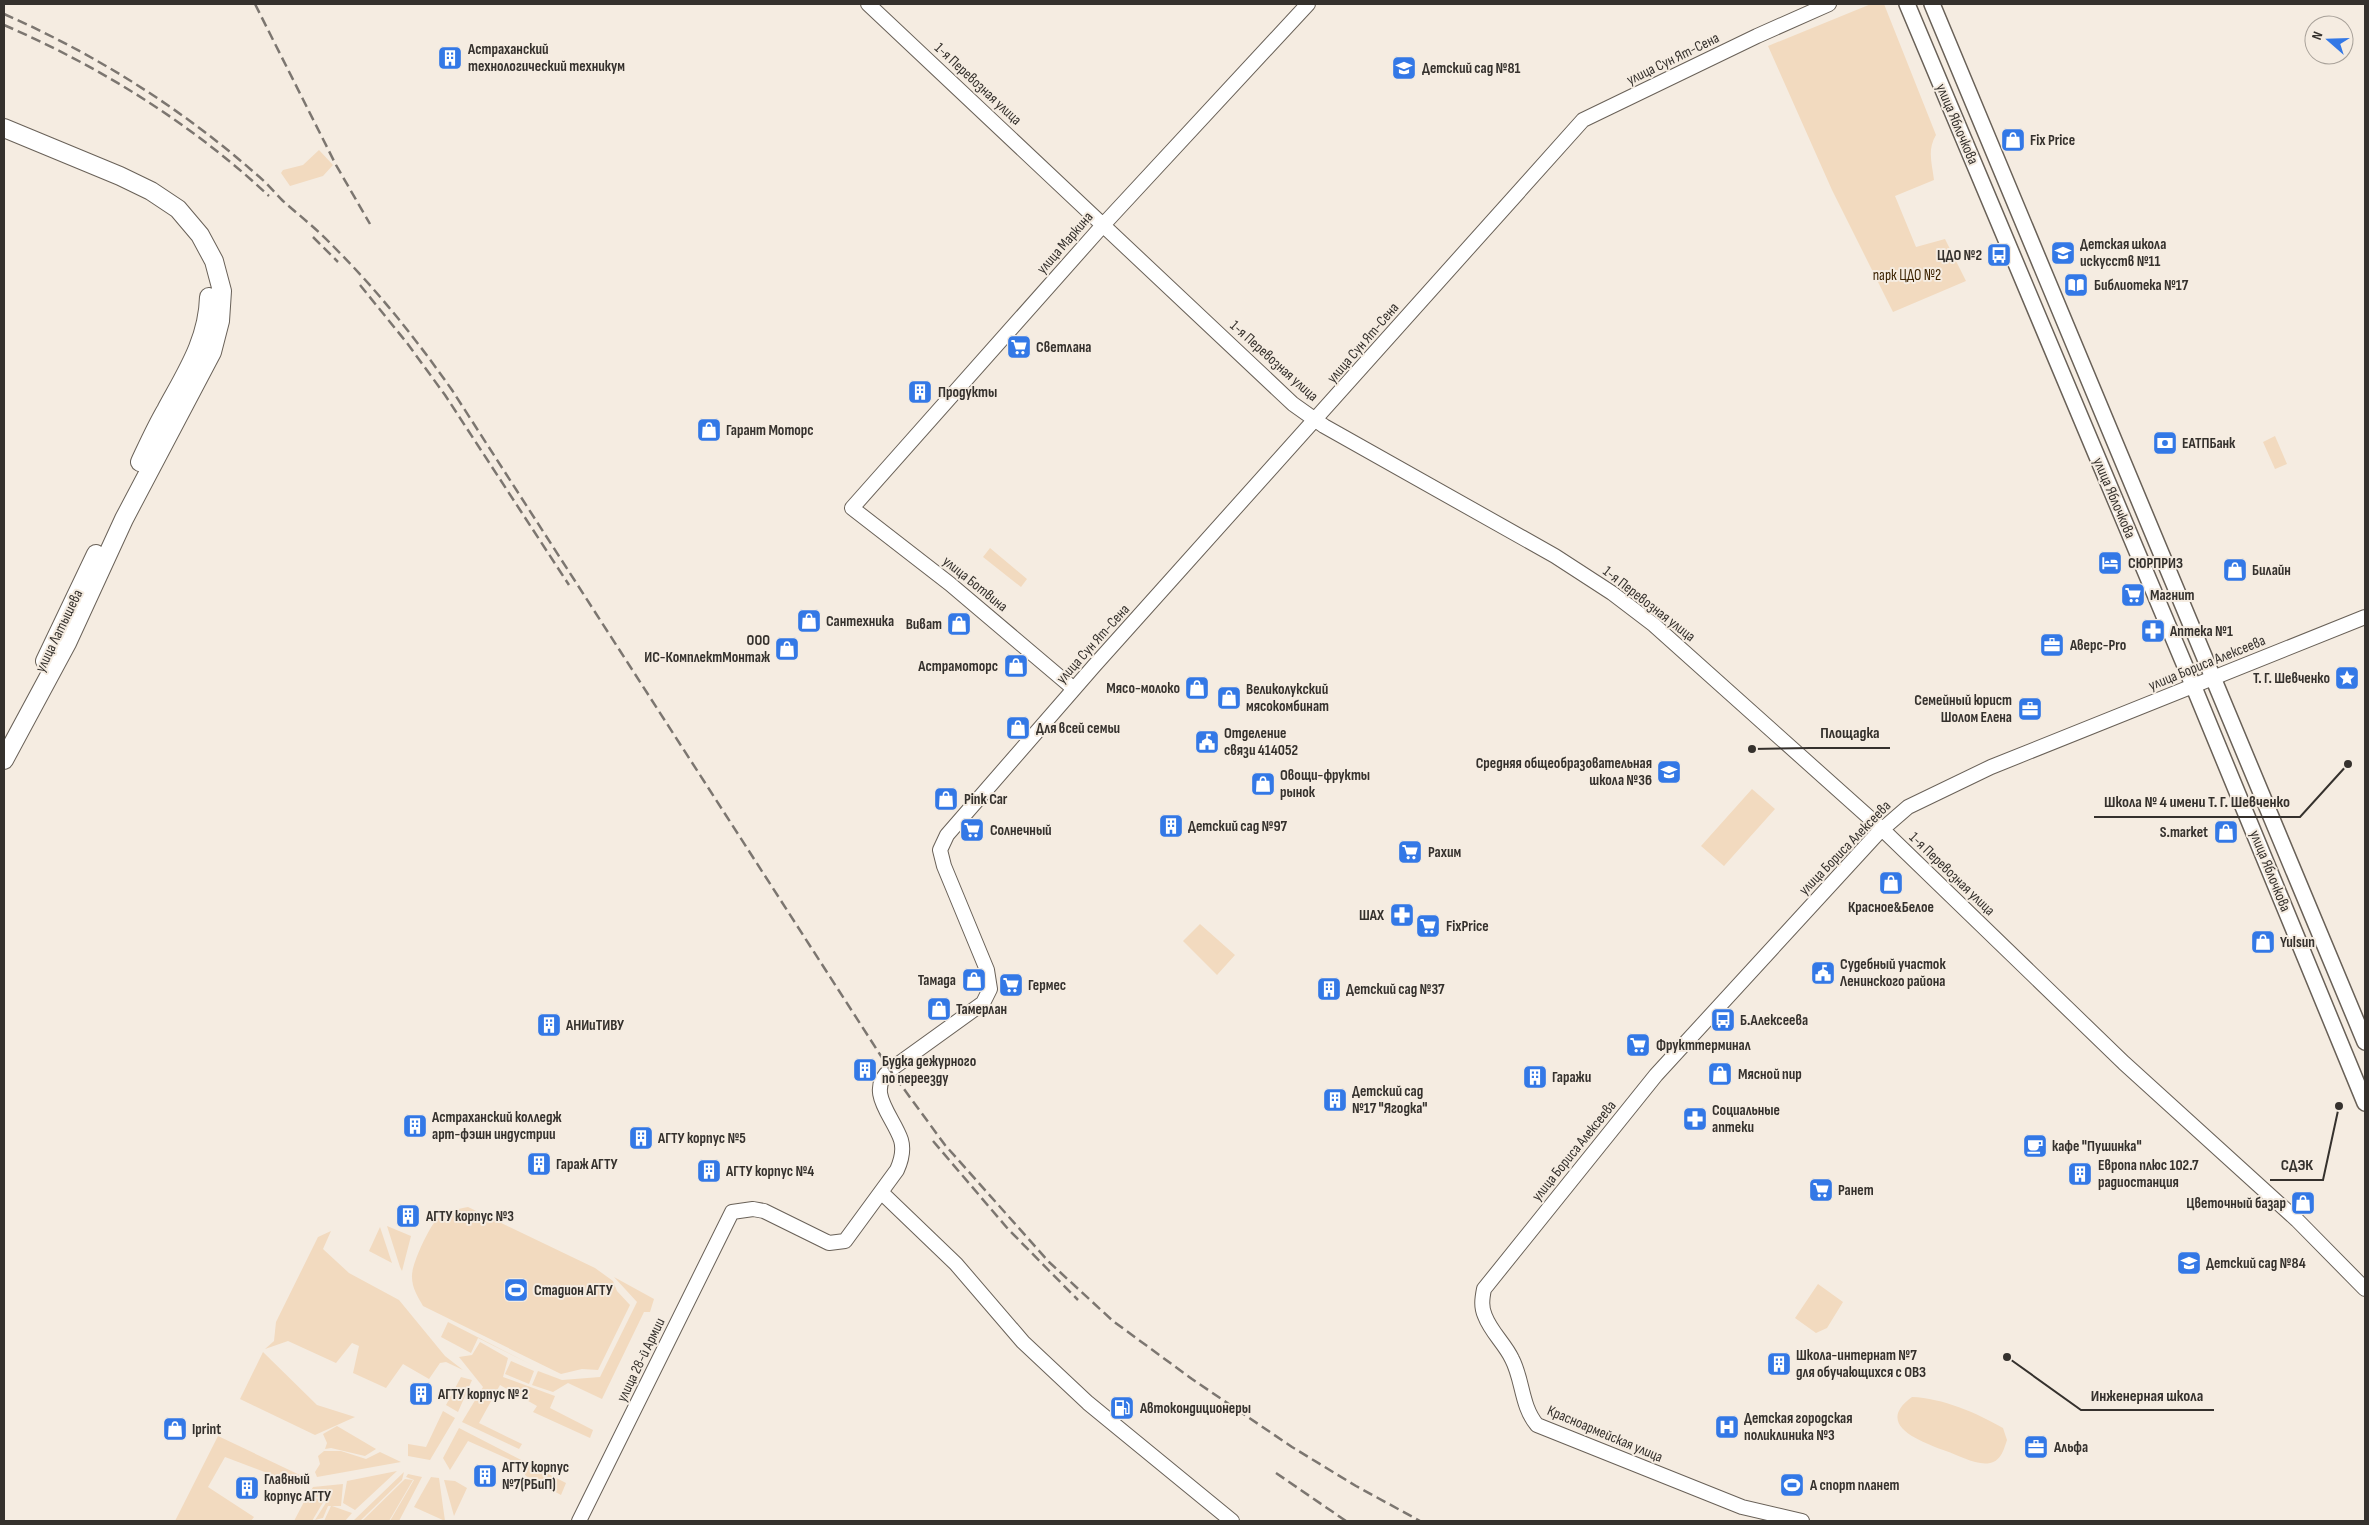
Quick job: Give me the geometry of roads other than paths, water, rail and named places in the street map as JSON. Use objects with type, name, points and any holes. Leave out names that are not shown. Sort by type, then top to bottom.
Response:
[{"type":"highway","name":"улица Латышева","points":[[4,128],[128,180],[151,191],[178,209],[200,235],[207,248],[214,262],[222,291],[220,321],[212,352],[110,550],[67,643],[4,760]]},
{"type":"highway","name":"улица Латышева","points":[[4,141],[146,200],[169,218],[190,242],[205,274],[209,289],[209,317],[200,348],[160,421],[28,696],[4,739]]},
{"type":"main road","name":"1-я Перевозная улица","points":[[868,4],[1104,224],[1293,404],[1316,420],[1555,556],[1612,593],[1654,625],[1882,828],[2124,1063],[2297,1220],[2365,1288]]},
{"type":"main road","name":"улица Маркина","points":[[852,508],[1104,224],[1308,4]]},
{"type":"main road","name":"улица Сун Ят-Сена","points":[[881,1192],[897,1170],[902,1150],[901,1140],[879,1092],[881,1080],[890,1070],[983,1003],[990,989],[987,970],[944,866],[940,850],[947,835],[1074,689],[1583,120],[1757,36],[1829,4]]},
{"type":"main road","name":"улица Яблочкова","points":[[1907,4],[2193,685],[2365,1103]]},
{"type":"main road","name":"улица Яблочкова","points":[[1932,4],[2365,1042]]},
{"type":"main road","name":"улица Ботвина","points":[[852,508],[950,584],[1074,689]]},
{"type":"main road","name":"улица Бориса Алексеева","points":[[1484,1289],[1656,1075],[1882,828],[1908,807],[1991,768],[2365,617]]},
{"type":"main road","name":"улица 28-й Армии","points":[[579,1521],[732,1212],[752,1209],[764,1211],[829,1243],[845,1241],[881,1192]]},
{"type":"main road","points":[[881,1192],[956,1264],[1023,1342],[1088,1403],[1232,1521]]},
{"type":"main road","name":"Красноармейская улица","points":[[1484,1289],[1482,1299],[1485,1318],[1512,1359],[1531,1418],[1538,1425],[1742,1507],[1802,1521]]},
{"type":"railway","points":[[255,4],[336,165],[370,224]]},
{"type":"railway","points":[[4,14],[104,65],[136,84],[198,127],[260,177],[283,201],[322,235],[381,298],[425,352],[452,390],[890,1070],[945,1145],[1049,1262],[1113,1321],[1192,1379],[1292,1447],[1356,1486],[1420,1521]]},
{"type":"railway","points":[[4,25],[75,59],[144,99],[209,145],[269,196]]},
{"type":"railway","points":[[313,237],[338,262]]},
{"type":"railway","points":[[360,285],[407,343],[445,395],[569,585]]},
{"type":"railway","points":[[933,1141],[1008,1229],[1078,1300]]},
{"type":"railway","points":[[1276,1473],[1346,1521]]},
{"type":"place","name":"Астраханский технологический техникум","points":[[450,58]]},
{"type":"place","name":"Детский сад №81","points":[[1404,68]]},
{"type":"place","name":"Fix Price","points":[[2013,140]]},
{"type":"place","name":"Детская школа искусств №11","points":[[2063,253]]},
{"type":"place","name":"ЦДО №2","points":[[1999,255]]},
{"type":"place","name":"Библиотека №17","points":[[2076,285]]},
{"type":"place","name":"Светлана","points":[[1019,347]]},
{"type":"place","name":"Продукты","points":[[920,392]]},
{"type":"place","name":"Гарант Моторс","points":[[709,430]]},
{"type":"place","name":"ЕАТПБанк","points":[[2165,443]]},
{"type":"place","name":"СЮРПРИЗ","points":[[2110,563]]},
{"type":"place","name":"Билайн","points":[[2235,570]]},
{"type":"place","name":"Магнит","points":[[2133,595]]},
{"type":"place","name":"Сантехника","points":[[809,621]]},
{"type":"place","name":"Виват","points":[[959,624]]},
{"type":"place","name":"Аптека №1","points":[[2153,631]]},
{"type":"place","name":"Аверс-Pro","points":[[2052,645]]},
{"type":"place","name":"ООО ИС-КомплектМонтаж","points":[[787,649]]},
{"type":"place","name":"Астрамоторс","points":[[1016,666]]},
{"type":"place","name":"Т. Г. Шевченко","points":[[2347,678]]},
{"type":"place","name":"Мясо-молоко","points":[[1197,688]]},
{"type":"place","name":"Великолукский мясокомбинат","points":[[1229,698]]},
{"type":"place","name":"Семейный юрист Шолом Елена","points":[[2030,709]]},
{"type":"place","name":"Для всей семьи","points":[[1018,728]]},
{"type":"place","name":"Отделение связи 414052","points":[[1207,742]]},
{"type":"place","name":"Площадка","points":[[1752,749]]},
{"type":"place","name":"Школа № 4 имени Т. Г. Шевченко","points":[[2348,764]]},
{"type":"place","name":"Средняя общеобразовательная школа №36","points":[[1669,772]]},
{"type":"place","name":"Овощи-фрукты рынок","points":[[1263,784]]},
{"type":"place","name":"Pink Car","points":[[946,799]]},
{"type":"place","name":"Детский сад №97","points":[[1171,826]]},
{"type":"place","name":"Солнечный","points":[[972,830]]},
{"type":"place","name":"S.market","points":[[2226,832]]},
{"type":"place","name":"Рахим","points":[[1410,852]]},
{"type":"place","name":"Красное&Белое","points":[[1891,883]]},
{"type":"place","name":"ШАХ","points":[[1402,915]]},
{"type":"place","name":"FixPrice","points":[[1428,926]]},
{"type":"place","name":"Yulsun","points":[[2263,942]]},
{"type":"place","name":"Судебный участок Ленинского района","points":[[1823,973]]},
{"type":"place","name":"Тамада","points":[[974,980]]},
{"type":"place","name":"Гермес","points":[[1011,985]]},
{"type":"place","name":"Детский сад №37","points":[[1329,989]]},
{"type":"place","name":"Тамерлан","points":[[939,1009]]},
{"type":"place","name":"Б.Алексеева","points":[[1723,1020]]},
{"type":"place","name":"АНИиТИВУ","points":[[549,1025]]},
{"type":"place","name":"Фрукттерминал","points":[[1638,1045]]},
{"type":"place","name":"Будка дежурного по переезду","points":[[865,1070]]},
{"type":"place","name":"Мясной пир","points":[[1720,1074]]},
{"type":"place","name":"Гаражи","points":[[1535,1077]]},
{"type":"place","name":"Детский сад №17 \"Ягодка\"","points":[[1335,1100]]},
{"type":"place","name":"СДЭК","points":[[2339,1106]]},
{"type":"place","name":"Социальные аптеки","points":[[1695,1119]]},
{"type":"place","name":"Астраханский колледж арт-фэшн индустрии","points":[[415,1126]]},
{"type":"place","name":"АГТУ корпус №5","points":[[641,1138]]},
{"type":"place","name":"кафе \"Пушинка\"","points":[[2035,1146]]},
{"type":"place","name":"Гараж АГТУ","points":[[539,1164]]},
{"type":"place","name":"АГТУ корпус №4","points":[[709,1171]]},
{"type":"place","name":"Европа плюс 102.7 радиостанция","points":[[2080,1174]]},
{"type":"place","name":"Ранет","points":[[1821,1190]]},
{"type":"place","name":"Цветочный базар","points":[[2303,1203]]},
{"type":"place","name":"АГТУ корпус №3","points":[[408,1216]]},
{"type":"place","name":"Детский сад №84","points":[[2189,1263]]},
{"type":"place","name":"Стадион АГТУ","points":[[516,1290]]},
{"type":"place","name":"Инженерная школа","points":[[2007,1357]]},
{"type":"place","name":"Школа-интернат №7 для обучающихся с ОВЗ","points":[[1779,1364]]},
{"type":"place","name":"АГТУ корпус № 2","points":[[421,1394]]},
{"type":"place","name":"Автокондиционеры","points":[[1122,1408]]},
{"type":"place","name":"Детская городская поликлиника №3","points":[[1727,1427]]},
{"type":"place","name":"Iprint","points":[[175,1429]]},
{"type":"place","name":"Альфа","points":[[2036,1447]]},
{"type":"place","name":"АГТУ корпус №7(РБиП)","points":[[485,1476]]},
{"type":"place","name":"А спорт планет","points":[[1792,1485]]},
{"type":"place","name":"Главный корпус АГТУ","points":[[247,1488]]},
{"type":"park label","name":"парк ЦДО №2","points":[[1907,275]]}]
